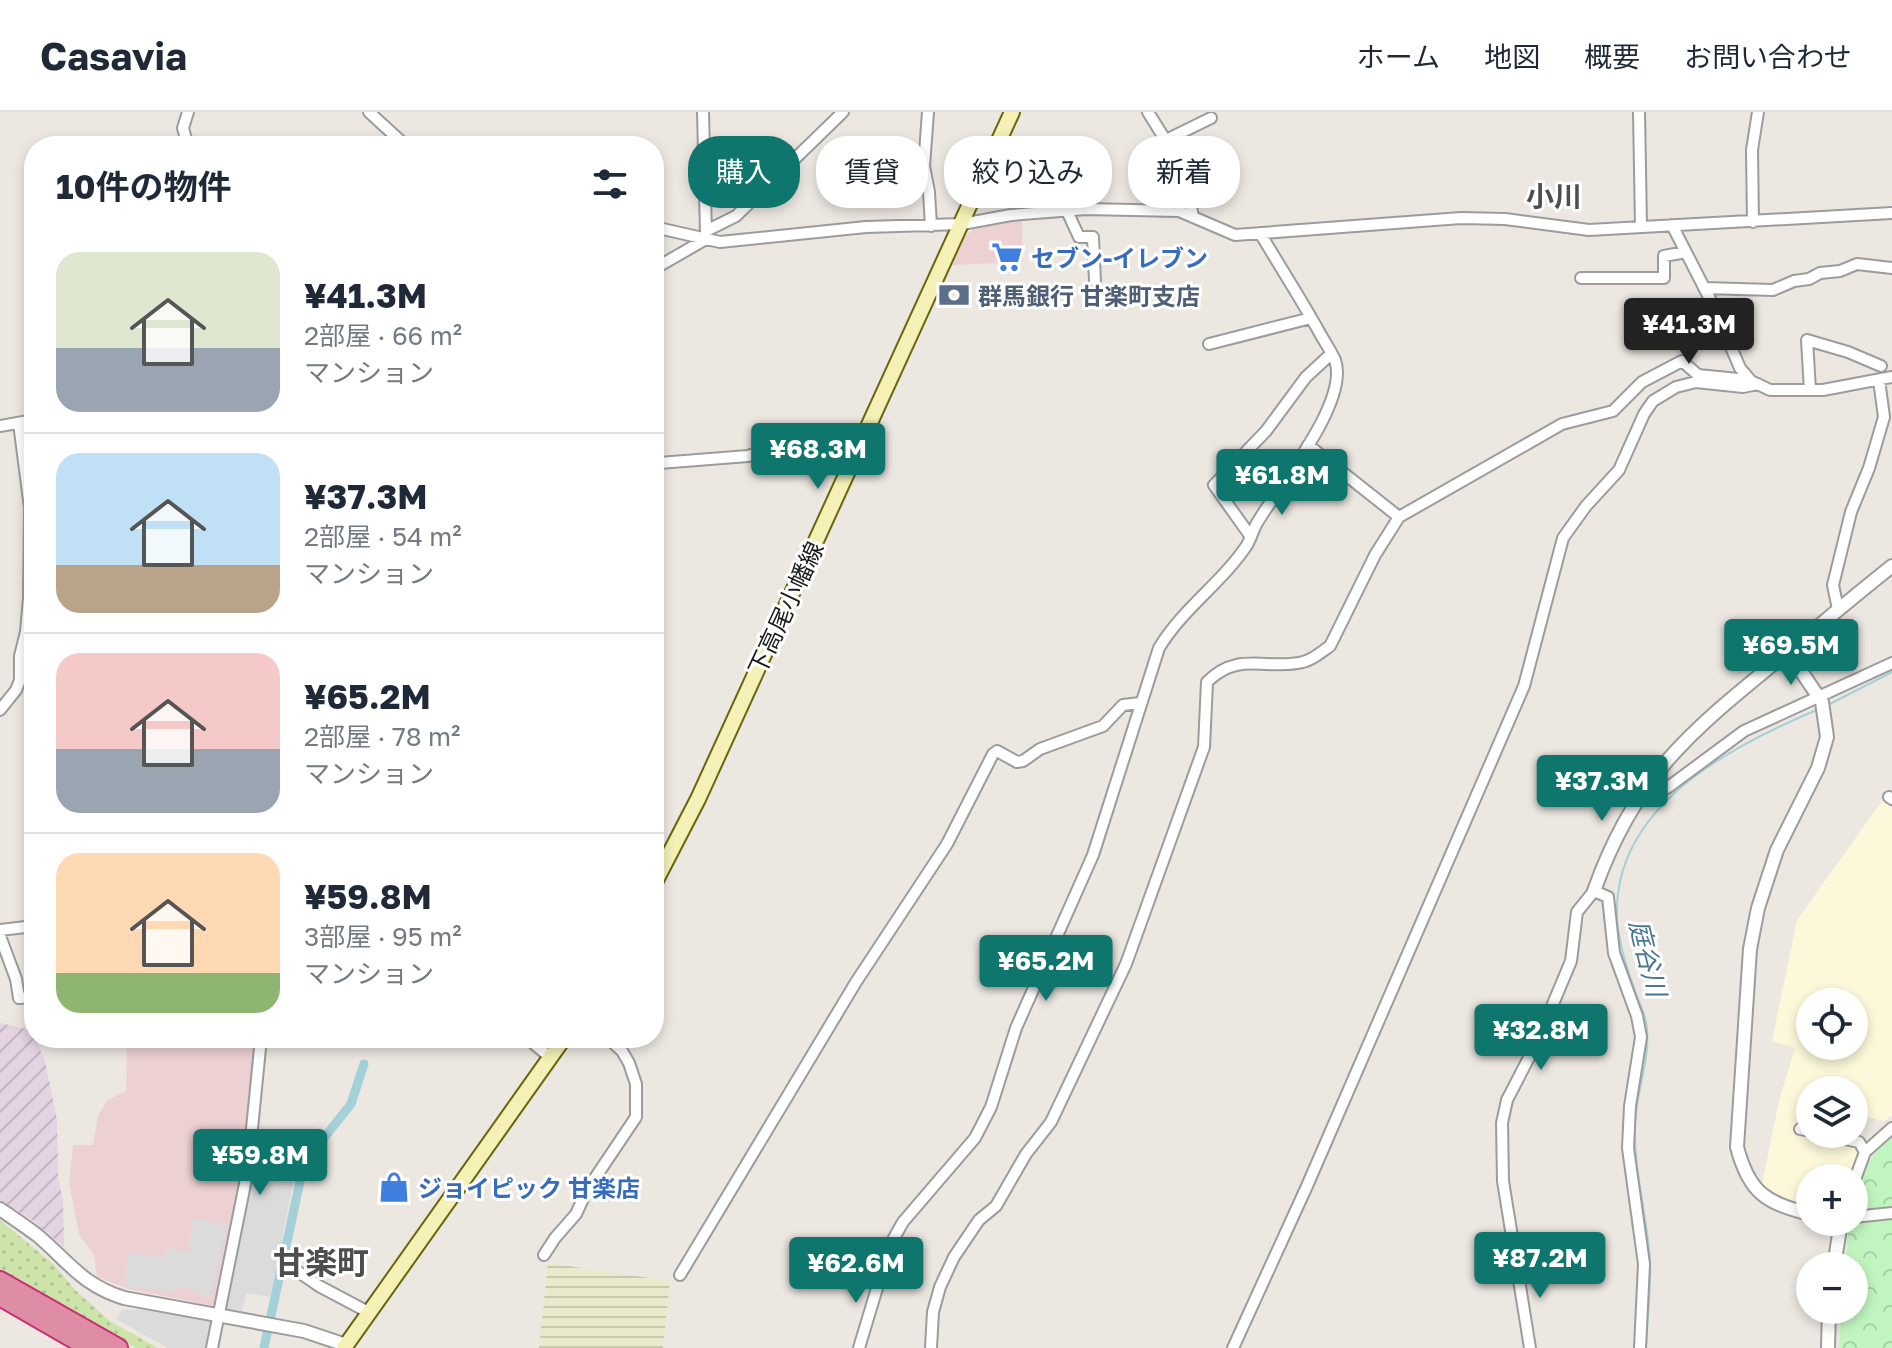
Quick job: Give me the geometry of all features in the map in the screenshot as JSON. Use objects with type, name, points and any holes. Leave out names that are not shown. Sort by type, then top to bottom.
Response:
[{"type":"highway","points":[[0,1281],[118,1348]]},
{"type":"highway","points":[[0,1296],[90,1348]]},
{"type":"main road","name":"下高尾小幡線","points":[[664,865],[698,799],[1012,112]]},
{"type":"main road","points":[[345,1347],[558,1048]]},
{"type":"street","points":[[185,136],[183,128],[188,112]]},
{"type":"street","points":[[369,112],[395,136]]},
{"type":"street","points":[[703,112],[706,235]]},
{"type":"street","points":[[664,262],[745,208],[843,112]]},
{"type":"street","points":[[928,112],[924,166],[931,226]]},
{"type":"street","points":[[1148,112],[1163,136]]},
{"type":"street","points":[[1639,112],[1641,226]]},
{"type":"street","points":[[1753,222],[1752,150],[1758,112]]},
{"type":"street","points":[[1174,136],[1211,118]]},
{"type":"street","points":[[1191,208],[1193,217]]},
{"type":"street","points":[[664,229],[741,241],[866,227],[962,224],[1011,215],[1150,210],[1179,211],[1235,235],[1461,218],[1518,220],[1589,230],[1892,213]]},
{"type":"street","points":[[1067,211],[1079,237],[1093,237],[1095,281]]},
{"type":"street","points":[[1672,225],[1746,377],[1770,390],[1810,390],[1892,377]]},
{"type":"street","points":[[859,1348],[872,1313],[881,1271],[903,1222],[975,1138],[991,1107],[1016,1028],[1093,855],[1159,648],[1171,628],[1228,568],[1251,537],[1326,414],[1335,390],[1335,362],[1260,233]]},
{"type":"street","points":[[1581,278],[1664,278],[1664,256],[1686,252]]},
{"type":"street","points":[[1704,288],[1773,290],[1857,264],[1892,268]]},
{"type":"street","points":[[1209,344],[1311,318]]},
{"type":"street","points":[[1810,390],[1807,340],[1881,366]]},
{"type":"street","points":[[1251,537],[1214,485],[1266,431],[1306,377],[1331,354]]},
{"type":"street","points":[[931,1348],[933,1312],[954,1257],[979,1220],[996,1206],[1026,1154],[1051,1122],[1126,964],[1204,747],[1207,682],[1224,668],[1239,664],[1301,663],[1318,655],[1330,646],[1375,555],[1399,517],[1562,424],[1613,411],[1642,382],[1682,361],[1698,375],[1738,379],[1743,387]]},
{"type":"street","points":[[1838,609],[1833,585],[1851,512],[1869,468],[1884,417],[1879,380]]},
{"type":"street","points":[[1233,1348],[1307,1186],[1524,686],[1563,538],[1586,506],[1619,470],[1653,401],[1676,387],[1696,382],[1743,387],[1758,384]]},
{"type":"street","points":[[0,426],[24,422]]},
{"type":"street","points":[[19,423],[24,462]]},
{"type":"street","points":[[664,463],[748,456],[792,442],[862,440]]},
{"type":"street","points":[[1308,445],[1399,517]]},
{"type":"street","points":[[1530,1348],[1503,1181],[1502,1123],[1507,1100],[1545,1024],[1571,961],[1577,912],[1594,891],[1620,828],[1652,777],[1673,752],[1711,715],[1892,566]]},
{"type":"street","points":[[0,710],[20,680],[24,640]]},
{"type":"street","points":[[1788,652],[1822,704],[1827,737],[1822,757],[1777,850],[1758,908],[1750,949],[1737,1147],[1747,1179],[1763,1198],[1796,1209]]},
{"type":"street","points":[[1652,777],[1664,787],[1670,786],[1737,735],[1822,704],[1892,663]]},
{"type":"street","points":[[680,1275],[856,982],[947,844],[993,754],[997,751],[1017,762],[1023,761],[1040,749],[1103,726],[1123,705],[1140,703]]},
{"type":"street","points":[[1594,891],[1608,897],[1614,953],[1637,1016],[1641,1037],[1628,1139],[1644,1264],[1640,1348]]},
{"type":"street","points":[[24,928],[0,933],[16,979],[19,998],[24,998]]},
{"type":"street","points":[[212,1348],[248,1169],[260,1048]]},
{"type":"street","points":[[539,1048],[551,1058]]},
{"type":"street","points":[[544,1255],[576,1214],[587,1190],[636,1117],[636,1084],[619,1048]]},
{"type":"street","points":[[1861,1164],[1865,1152],[1892,1128]]},
{"type":"street","points":[[1863,1148],[1865,1152]]},
{"type":"street","points":[[0,1209],[39,1237],[82,1278],[102,1291],[124,1298],[304,1331],[345,1347]]},
{"type":"street","points":[[1868,1216],[1892,1213]]},
{"type":"street","points":[[287,1264],[319,1286],[370,1313]]},
{"type":"street","points":[[1828,1348],[1829,1324]]},
{"type":"shaded area","points":[[1022,219],[1023,262],[950,265],[963,239],[976,226]]},
{"type":"shaded area","points":[[1882,801],[1892,808],[1892,1116],[1884,1121],[1868,1117],[1868,1076],[1796,1076],[1796,1148],[1858,1148],[1860,1154],[1856,1164],[1796,1164],[1796,1204],[1772,1195],[1762,1184],[1780,1097],[1795,1048],[1772,1041],[1797,920]]},
{"type":"shaded area","points":[[0,1023],[24,1028],[24,1048],[40,1048],[45,1061],[57,1120],[64,1247],[32,1220],[0,1200]]},
{"type":"shaded area","points":[[127,1048],[258,1048],[247,1164],[218,1303],[214,1306],[129,1289],[97,1277],[94,1255],[79,1234],[69,1183],[73,1145],[93,1145],[98,1116],[107,1100],[126,1091]]},
{"type":"shaded area","points":[[254,1157],[297,1162],[271,1297],[246,1293],[242,1313],[222,1310]]},
{"type":"shaded area","points":[[192,1218],[227,1225],[211,1297],[179,1286],[177,1292],[126,1287],[128,1253],[164,1257],[165,1249],[190,1251]]},
{"type":"shaded area","points":[[163,1309],[214,1320],[208,1348],[168,1348],[116,1319],[122,1310]]},
{"type":"green space","points":[[1892,1134],[1892,1348],[1839,1348],[1840,1324],[1868,1324],[1868,1252],[1846,1252],[1848,1236],[1868,1236],[1868,1166]]},
{"type":"green space","points":[[0,1220],[53,1264],[76,1291],[110,1321],[158,1348],[136,1348],[0,1270]]},
{"type":"green space","points":[[548,1263],[670,1281],[663,1348],[539,1348]]},
{"type":"waterway","name":"庭谷川","points":[[1828,705],[1892,672]]},
{"type":"waterway","name":"庭谷川","points":[[1646,1348],[1650,1263],[1636,1159],[1635,1124],[1647,1035],[1645,1018],[1619,935],[1617,917],[1621,878],[1634,843],[1656,812],[1684,785],[1750,742],[1819,709]]},
{"type":"waterway","points":[[264,1348],[304,1163],[351,1104],[364,1064]]},
{"type":"place","name":"セブン-イレブン","points":[[1007,257]]},
{"type":"place","name":"群馬銀行 甘楽町支店","points":[[954,295]]},
{"type":"place","name":"ジョイピック 甘楽店","points":[[394,1187]]},
{"type":"district","name":"小川","points":[[1554,195]]},
{"type":"district","name":"甘楽町","points":[[321,1262]]}]
